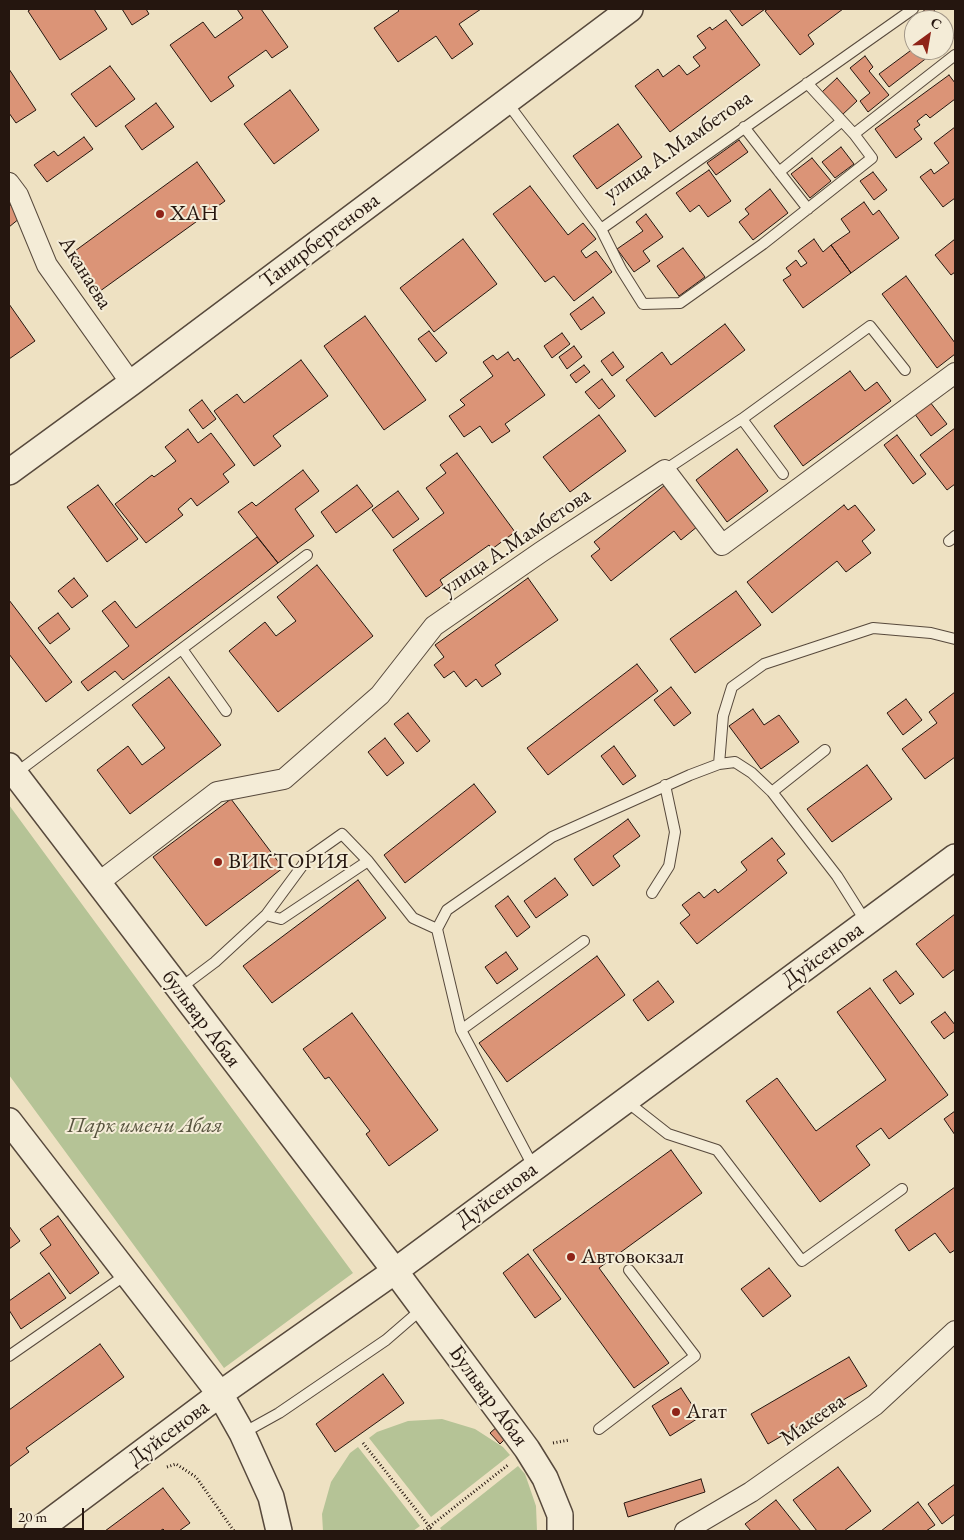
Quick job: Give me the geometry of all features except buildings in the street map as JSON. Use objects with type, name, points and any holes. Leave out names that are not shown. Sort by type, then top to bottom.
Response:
[{"type":"street","name":"Танирбергенова","points":[[9,472],[131,383],[506,100],[630,9]]},
{"type":"street","name":"Аканаева","points":[[9,183],[18,195],[47,265],[131,383]]},
{"type":"street","points":[[665,470],[722,546],[955,373]]},
{"type":"street","name":"улица А.Мамбетова","points":[[98,883],[217,792],[284,779],[380,695],[434,626],[665,470]]},
{"type":"street","name":"бульвар Абая","points":[[12,770],[395,1271]]},
{"type":"street","name":"Дуйсенова","points":[[37,1531],[220,1394],[395,1271],[955,857]]},
{"type":"street","points":[[9,1121],[220,1394],[242,1434],[271,1496],[279,1531]]},
{"type":"street","name":"Бульвар Абая","points":[[395,1271],[527,1449],[545,1478],[560,1515],[560,1531]]},
{"type":"street","name":"Макеева","points":[[685,1531],[751,1492],[875,1405],[955,1331]]},
{"type":"lane","name":"улица А.Мамбетова","points":[[506,100],[601,229],[913,9]]},
{"type":"lane","points":[[854,134],[955,55]]},
{"type":"lane","points":[[601,229],[621,269],[643,304],[680,303],[763,244],[872,158],[842,120],[807,83]]},
{"type":"lane","points":[[779,172],[842,120]]},
{"type":"lane","points":[[744,127],[808,210]]},
{"type":"lane","points":[[665,470],[742,419],[870,326],[905,370]]},
{"type":"lane","points":[[742,419],[783,474]]},
{"type":"lane","points":[[12,770],[182,649],[307,555]]},
{"type":"lane","points":[[719,764],[723,716],[732,687],[764,664],[874,628],[931,634],[955,639]]},
{"type":"lane","points":[[182,649],[226,711]]},
{"type":"lane","points":[[772,792],[825,750]]},
{"type":"lane","points":[[534,1168],[461,1030],[436,929],[447,910],[552,837],[665,786],[719,764],[735,762],[752,773],[772,792],[837,876],[866,923]]},
{"type":"lane","points":[[652,893],[669,866],[676,832],[665,786]]},
{"type":"lane","points":[[179,989],[215,962],[266,915],[308,858],[342,834],[368,861],[413,918],[436,929]]},
{"type":"lane","points":[[266,915],[281,919],[368,861]]},
{"type":"lane","points":[[461,1030],[584,941]]},
{"type":"lane","points":[[626,1101],[668,1134],[717,1150],[802,1260],[902,1189]]},
{"type":"lane","points":[[599,1429],[695,1356],[629,1270]]},
{"type":"lane","points":[[9,1356],[127,1273]]},
{"type":"lane","points":[[242,1434],[279,1413],[386,1340],[423,1308]]},
{"type":"path","points":[[424,1531],[527,1449],[569,1440]]},
{"type":"path","points":[[363,1443],[433,1531]]},
{"type":"path","points":[[162,1468],[176,1464],[196,1477],[234,1531]]},
{"type":"green space","name":"Парк имени Абая","points":[[9,805],[353,1273],[224,1368],[9,1075]]},
{"type":"green space","points":[[442,1419],[475,1429],[503,1447],[510,1455],[431,1517],[369,1438],[377,1432],[408,1421]]},
{"type":"green space","points":[[358,1447],[420,1526],[413,1531],[323,1531],[322,1514],[331,1482],[350,1453]]},
{"type":"green space","points":[[518,1466],[525,1474],[536,1506],[537,1531],[442,1531],[440,1528]]},
{"type":"place","name":"ХАН","points":[[160,214]]},
{"type":"place","name":"ВИКТОРИЯ","points":[[218,862]]},
{"type":"place","name":"Автовокзал","points":[[571,1257]]},
{"type":"place","name":"Агат","points":[[676,1412]]}]
